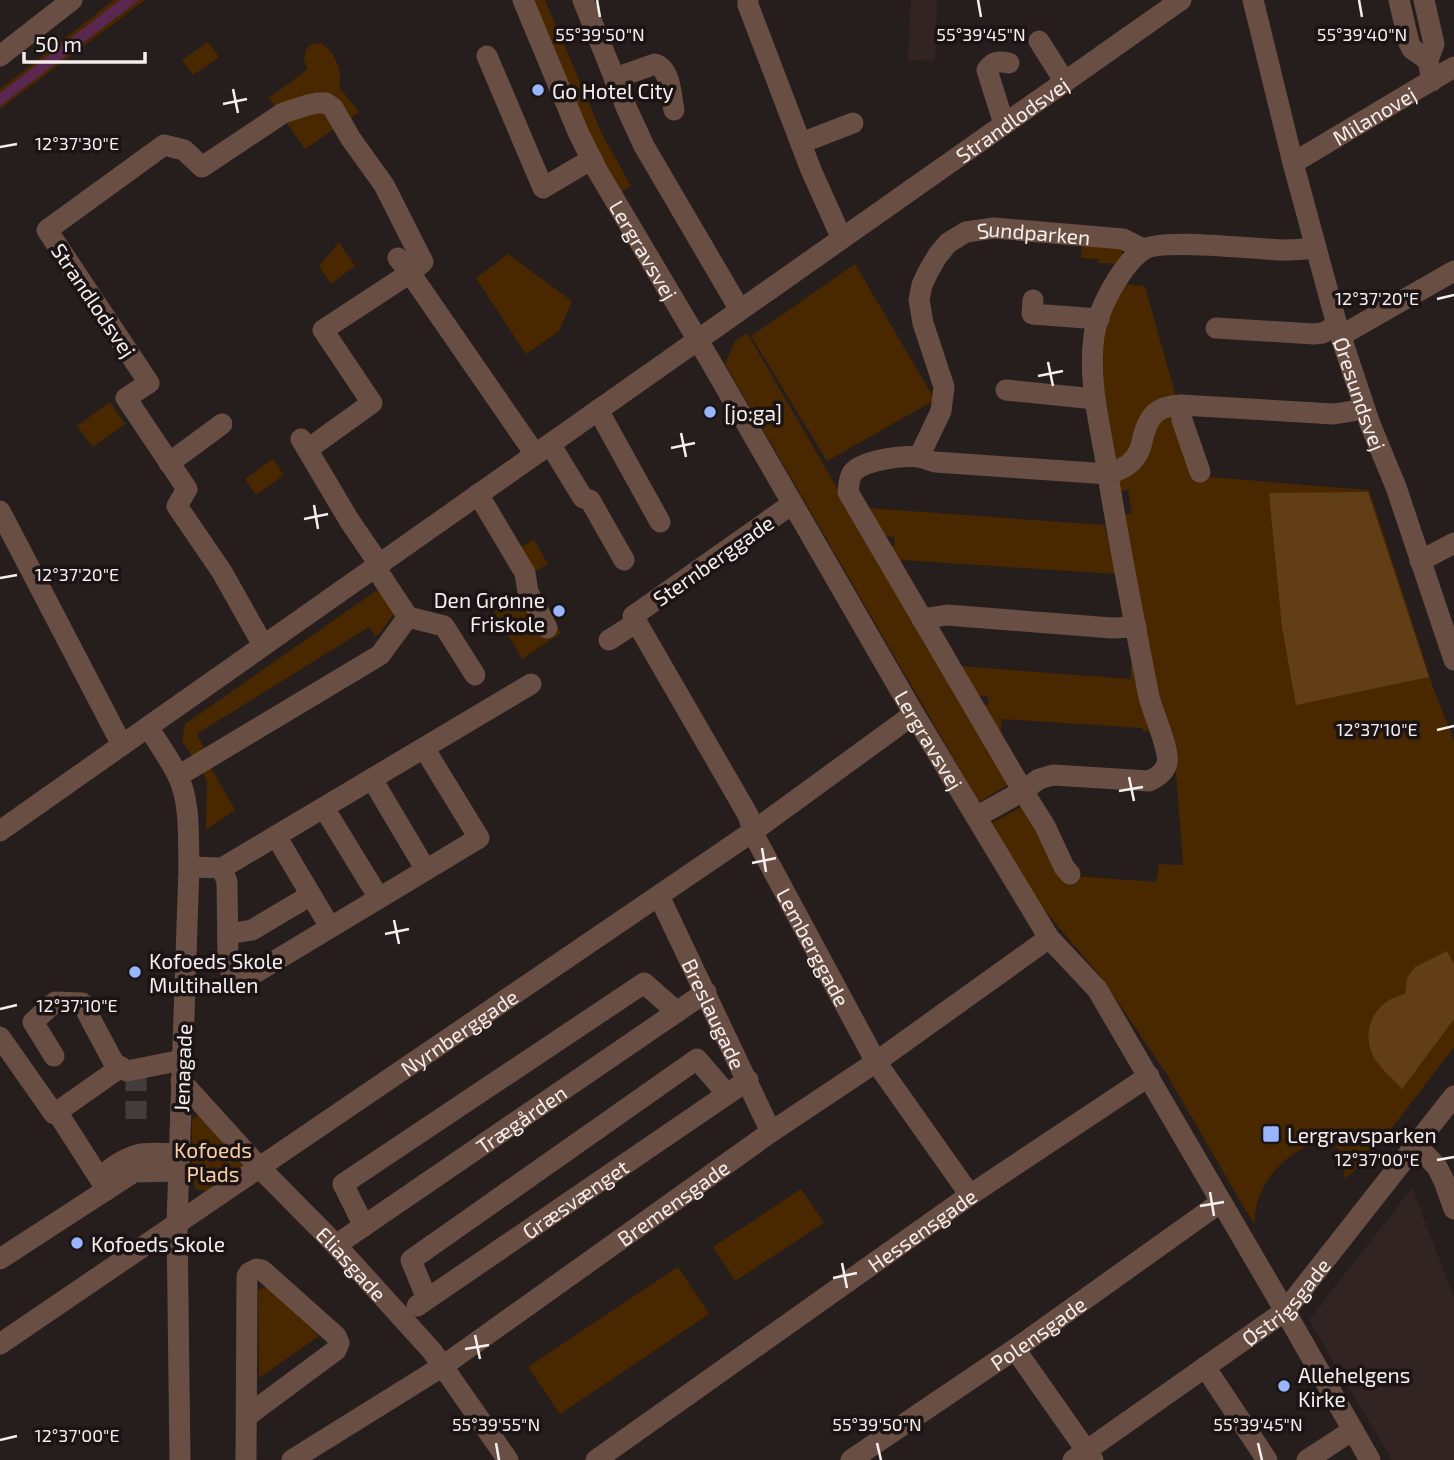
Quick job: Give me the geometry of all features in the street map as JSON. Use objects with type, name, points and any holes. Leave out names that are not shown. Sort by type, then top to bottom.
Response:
[{"type":"street","points":[[0,56],[72,0]]},
{"type":"street","name":"Lergravsvej","points":[[523,0],[592,159],[792,504],[1049,938],[1097,989],[1370,1460]]},
{"type":"street","points":[[583,0],[644,146],[740,310]]},
{"type":"street","name":"Strandlodsvej","points":[[0,831],[1181,0]]},
{"type":"street","name":"Øresundsvej","points":[[1253,0],[1293,163],[1339,330],[1365,409],[1396,487],[1454,660]]},
{"type":"street","points":[[1399,0],[1409,43],[1430,70]]},
{"type":"street","points":[[1424,0],[1434,44],[1430,70]]},
{"type":"street","points":[[753,2],[801,143],[842,239]]},
{"type":"street","points":[[1039,41],[1065,82]]},
{"type":"street","points":[[487,56],[543,188],[592,159]]},
{"type":"street","points":[[1004,124],[987,70],[991,64],[999,61],[1009,63]]},
{"type":"street","points":[[615,81],[655,64],[660,66],[666,73],[674,110]]},
{"type":"street","name":"Milanovej","points":[[1293,163],[1430,70],[1454,67]]},
{"type":"street","name":"Strandlodsvej","points":[[263,645],[222,572],[177,506],[187,489],[126,398],[149,383],[47,230],[164,145],[184,150],[202,167],[283,113],[308,105],[326,103],[333,108],[351,139],[384,185],[423,262],[404,266]]},
{"type":"street","points":[[801,143],[853,123]]},
{"type":"street","name":"Sundparken","points":[[919,457],[942,411],[944,387],[923,323],[919,300],[922,285],[938,255],[948,243],[966,232],[995,228],[1123,239],[1143,249],[1153,245],[1177,244],[1285,250],[1316,248]]},
{"type":"street","points":[[976,817],[1039,779],[1053,775],[1141,781],[1156,778],[1167,764],[1168,754],[1151,705],[1136,627],[1095,399],[1092,359],[1094,333],[1099,319],[1116,283],[1143,249]]},
{"type":"street","points":[[475,675],[444,626],[408,617],[304,444],[372,403],[323,330],[404,266],[542,449],[583,498],[590,500],[624,560]]},
{"type":"street","points":[[1216,328],[1314,334],[1339,330],[1454,271]]},
{"type":"street","points":[[1033,300],[1032,314],[1099,319]]},
{"type":"street","points":[[1006,390],[1095,399]]},
{"type":"street","points":[[1070,874],[1045,826],[848,492],[853,472],[864,465],[897,458],[919,457],[934,462],[1108,474],[1125,467],[1139,453],[1147,424],[1161,408],[1181,405],[1334,414],[1365,409]]},
{"type":"street","points":[[1181,405],[1182,421],[1200,472]]},
{"type":"street","points":[[598,410],[660,522]]},
{"type":"street","points":[[169,463],[222,424]]},
{"type":"street","points":[[478,494],[524,573],[528,592],[547,628]]},
{"type":"street","name":"Sternberggade","points":[[610,640],[792,504]]},
{"type":"street","points":[[0,511],[122,745]]},
{"type":"street","points":[[1420,561],[1454,543]]},
{"type":"street","points":[[922,619],[947,615],[1112,628],[1136,627]]},
{"type":"street","points":[[178,776],[380,655],[408,617]]},
{"type":"street","name":"Lemberggade","points":[[635,619],[748,814],[752,832],[876,1062],[970,1195]]},
{"type":"street","points":[[189,867],[222,868],[531,684]]},
{"type":"street","name":"Nyrnberggade","points":[[0,1344],[752,832],[914,714]]},
{"type":"street","name":"Jenagade","points":[[148,727],[178,776],[185,797],[187,817],[189,867],[177,1223],[180,1460]]},
{"type":"street","points":[[222,868],[227,882],[228,963],[235,985],[479,838],[424,748]]},
{"type":"street","points":[[372,779],[426,870]]},
{"type":"street","points":[[324,808],[379,898]]},
{"type":"street","points":[[276,836],[330,927]]},
{"type":"street","points":[[228,934],[252,930],[311,895]]},
{"type":"street","name":"Breslaugade","points":[[659,895],[771,1132]]},
{"type":"street","name":"Bremensgade","points":[[292,1460],[443,1366],[1049,938]]},
{"type":"street","points":[[364,1226],[343,1184],[644,983],[677,1012]]},
{"type":"street","name":"Trægården","points":[[336,1245],[706,992]]},
{"type":"street","points":[[54,1056],[33,1022],[55,1002],[82,1003],[114,1063],[121,1068],[127,1071],[182,1071]]},
{"type":"street","points":[[0,1037],[54,1114],[121,1068]]},
{"type":"street","points":[[427,1299],[411,1260],[697,1059],[727,1094]]},
{"type":"street","name":"Eliasgade","points":[[182,1071],[259,1167],[336,1245],[432,1351],[508,1460]]},
{"type":"street","name":"Hessensgade","points":[[596,1460],[970,1195],[1149,1076]]},
{"type":"street","name":"Græsvænget","points":[[401,1317],[748,1080]]},
{"type":"street","name":"Østrigsgade","points":[[1084,1457],[1285,1311],[1454,1096]]},
{"type":"street","points":[[57,1112],[109,1180]]},
{"type":"street","points":[[1416,1144],[1437,1167],[1454,1209]]},
{"type":"street","points":[[0,1259],[109,1180],[130,1156],[143,1153],[179,1162]]},
{"type":"street","name":"Polensgade","points":[[851,1460],[1015,1349],[1221,1202]]},
{"type":"street","points":[[246,1460],[247,1276],[257,1269],[262,1270],[292,1295],[336,1336],[340,1343],[336,1350],[247,1416]]},
{"type":"street","points":[[1015,1349],[1084,1457]]},
{"type":"street","points":[[1205,1367],[1267,1460]]},
{"type":"street","points":[[1307,1460],[1353,1430]]},
{"type":"shaded area","points":[[120,0],[139,0],[0,106],[0,93]]},
{"type":"shaded area","points":[[911,0],[937,0],[935,61],[908,60]]},
{"type":"shaded area","points":[[1368,492],[1429,677],[1296,705],[1282,627],[1269,493]]},
{"type":"shaded area","points":[[1447,951],[1454,964],[1454,1019],[1402,1089],[1373,1056],[1369,1046],[1370,1026],[1373,1017],[1386,1002],[1405,994],[1407,978],[1415,967]]},
{"type":"shaded area","points":[[1412,1188],[1454,1297],[1454,1460],[1392,1460],[1309,1320]]},
{"type":"green space","points":[[114,0],[145,0],[0,109],[0,89]]},
{"type":"green space","points":[[531,0],[545,0],[602,134],[631,186],[619,193],[575,114]]},
{"type":"green space","points":[[208,42],[219,57],[193,75],[182,60]]},
{"type":"green space","points":[[320,43],[330,50],[339,69],[339,87],[359,112],[305,149],[269,98],[308,69],[304,60],[306,49],[312,44]]},
{"type":"green space","points":[[339,242],[355,266],[331,284],[319,266]]},
{"type":"green space","points":[[1082,243],[1121,249],[1123,256],[1118,264],[1081,258]]},
{"type":"green space","points":[[508,254],[572,301],[559,331],[526,354],[476,278]]},
{"type":"green space","points":[[855,264],[935,400],[827,461],[751,336]]},
{"type":"green space","name":"Lergravsparken","points":[[1123,284],[1145,286],[1198,476],[1369,490],[1434,690],[1454,740],[1454,1047],[1369,1158],[1344,1179],[1342,1156],[1332,1145],[1317,1144],[1300,1150],[1282,1163],[1267,1181],[1257,1202],[1255,1224],[1166,1073],[1101,977],[1035,899],[992,823],[1023,806],[1062,875],[1156,882],[1159,864],[1183,865],[1175,759],[1154,692],[1122,515],[1132,513],[1128,490],[1118,491],[1096,374],[1098,339]]},
{"type":"green space","points":[[747,333],[1009,784],[979,802],[725,364],[735,341]]},
{"type":"green space","points":[[110,402],[125,424],[93,447],[77,426]]},
{"type":"green space","points":[[273,459],[284,475],[256,495],[245,479]]},
{"type":"green space","points":[[867,508],[1105,525],[1106,535],[1112,536],[1115,574],[901,560],[900,569],[887,546],[894,546],[895,537],[881,536]]},
{"type":"green space","points":[[534,540],[548,564],[528,575],[514,551]]},
{"type":"green space","points":[[380,588],[394,609],[394,614],[379,634],[375,636],[369,627],[197,734],[204,748],[192,756],[182,741],[185,724]]},
{"type":"green space","points":[[535,588],[561,633],[522,659],[494,611]]},
{"type":"green space","points":[[1132,661],[1152,730],[1143,732],[1143,728],[1002,719],[1000,738],[980,705],[988,705],[987,696],[974,696],[958,666],[1130,679]]},
{"type":"green space","points":[[210,766],[235,810],[206,830],[207,782],[202,771]]},
{"type":"green space","name":"Kofoeds Plads","points":[[199,1115],[244,1166],[206,1191],[196,1189],[192,1181],[192,1119]]},
{"type":"green space","points":[[801,1189],[824,1223],[735,1281],[713,1247]]},
{"type":"green space","points":[[678,1267],[709,1314],[560,1414],[528,1367]]},
{"type":"green space","points":[[267,1286],[319,1336],[259,1378],[258,1290]]},
{"type":"tunnel","points":[[136,1070],[136,1119]]},
{"type":"place","name":"Go Hotel City","points":[[538,90]]},
{"type":"place","name":"[jo:ga]","points":[[710,412]]},
{"type":"place","name":"Den Grønne Friskole","points":[[559,611]]},
{"type":"place","name":"Kofoeds Skole Multihallen","points":[[135,972]]},
{"type":"place","name":"Lergravsparken","points":[[1271,1134]]},
{"type":"place","name":"Kofoeds Skole","points":[[77,1243]]},
{"type":"place","name":"Allehelgens Kirke","points":[[1284,1386]]}]
